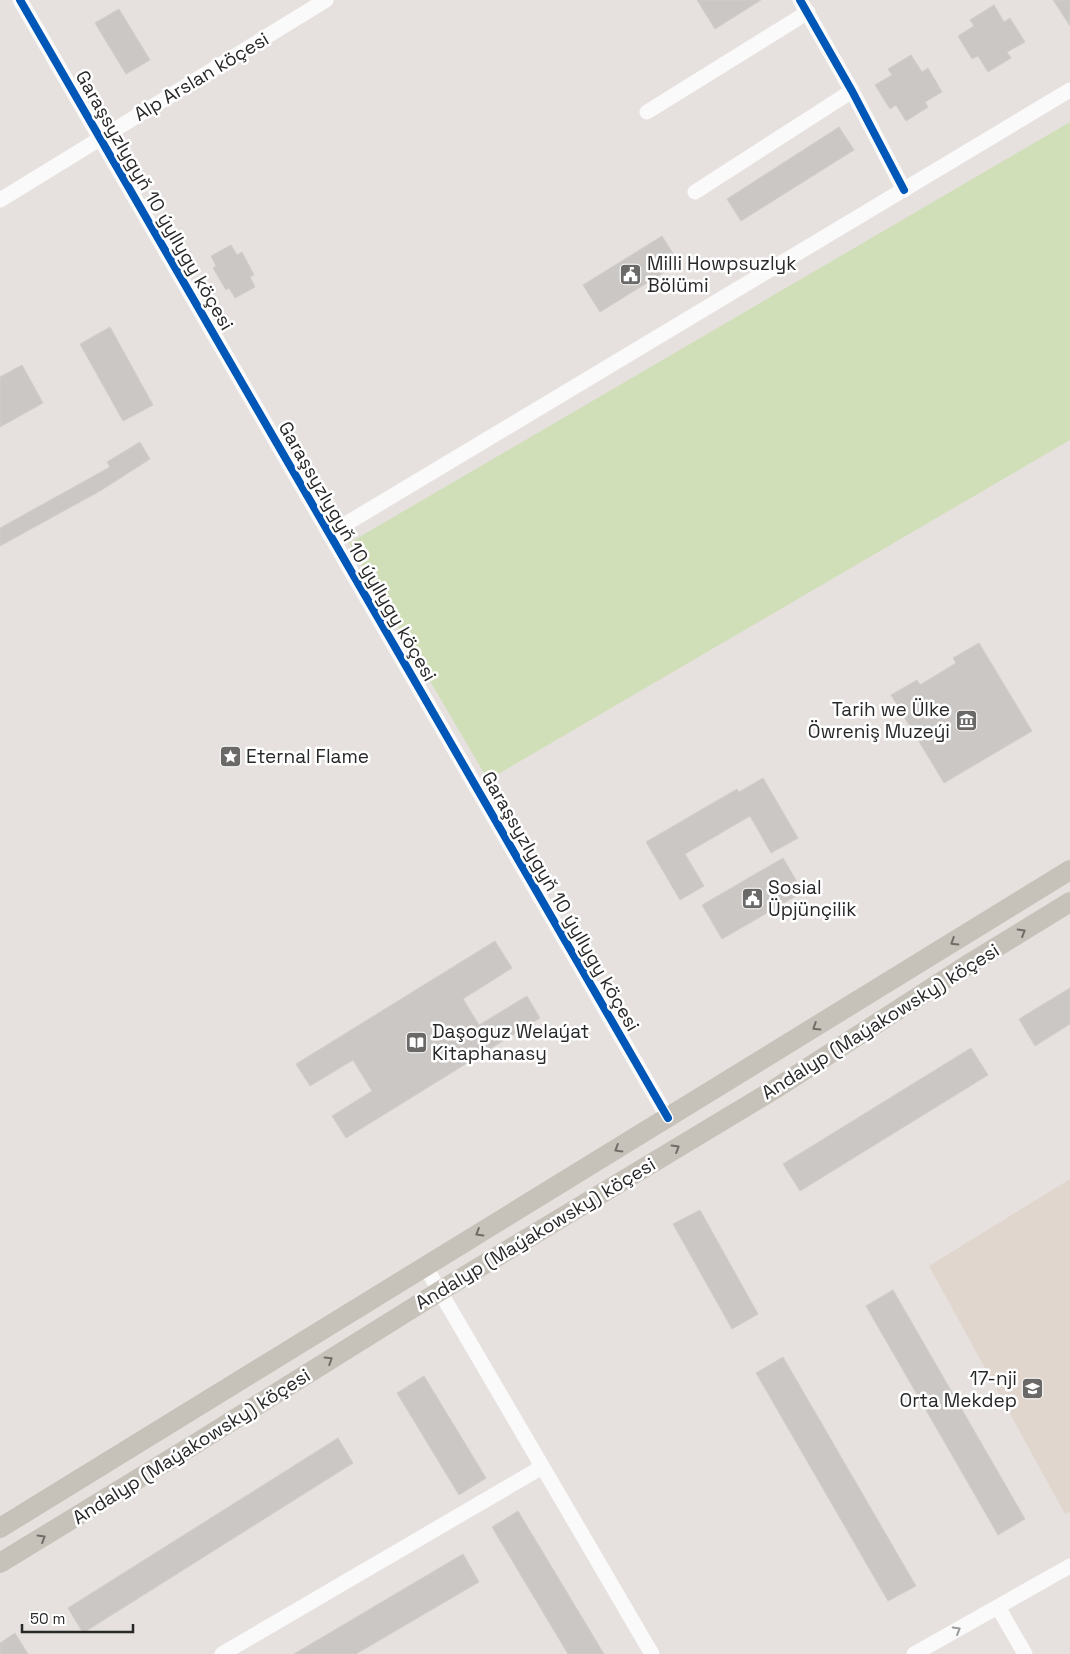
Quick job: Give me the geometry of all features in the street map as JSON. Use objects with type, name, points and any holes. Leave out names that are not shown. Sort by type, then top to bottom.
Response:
[{"type":"main road","name":"Andalyp (Maýakowsky) köçesi","points":[[0,1528],[1070,870]]},
{"type":"main road","name":"Andalyp (Maýakowsky) köçesi","points":[[0,1563],[195,1444],[440,1290],[775,1089],[968,964],[1070,902]]},
{"type":"street","name":"Garaşsyzlygyň 10 ýyllygy köçesi","points":[[20,0],[668,1118]]},
{"type":"street","name":"Alp Arslan köçesi","points":[[0,200],[326,0]]},
{"type":"street","points":[[647,112],[804,6],[852,91],[904,190]]},
{"type":"street","points":[[329,534],[1070,90]]},
{"type":"street","points":[[695,192],[852,91]]},
{"type":"street","points":[[425,1266],[652,1654]]},
{"type":"street","points":[[222,1654],[542,1467]]},
{"type":"street","points":[[914,1654],[1070,1566]]},
{"type":"street","points":[[998,1606],[1025,1654]]},
{"type":"shaded area","name":"17-nji Orta Mekdep","points":[[1070,1179],[1070,1512],[1065,1514],[929,1266]]},
{"type":"green space","points":[[1070,122],[1070,440],[488,780],[349,543]]},
{"type":"building","points":[[697,0],[761,0],[715,29]]},
{"type":"building","points":[[1053,0],[1070,0],[1070,26]]},
{"type":"building","points":[[994,5],[1004,22],[1010,18],[1025,42],[1007,52],[1011,58],[988,72],[978,56],[972,59],[958,36],[974,26],[970,20]]},
{"type":"building","points":[[119,9],[150,60],[126,74],[95,23]]},
{"type":"building","points":[[911,55],[922,72],[928,68],[942,92],[925,102],[928,107],[906,121],[896,105],[890,109],[875,85],[892,75],[888,69]]},
{"type":"building","points":[[839,127],[854,150],[741,221],[727,199]]},
{"type":"building","name":"Milli Howpsuzlyk Bölümi","points":[[662,236],[679,263],[600,312],[583,285]]},
{"type":"building","points":[[231,245],[237,255],[242,252],[254,275],[250,277],[255,287],[235,298],[229,288],[226,290],[213,268],[216,266],[211,256]]},
{"type":"building","points":[[110,327],[153,405],[123,421],[80,344]]},
{"type":"building","points":[[22,365],[43,403],[0,427],[0,377]]},
{"type":"building","points":[[140,442],[150,459],[100,491],[0,546],[0,528],[110,467],[107,462]]},
{"type":"building","name":"Tarih we Ülke Öwreniş Muzeýi","points":[[979,643],[1032,731],[944,783],[891,695],[917,680],[920,685],[956,663],[953,658]]},
{"type":"building","points":[[763,778],[798,838],[771,853],[750,816],[685,854],[704,886],[680,900],[646,842],[737,789],[739,792]]},
{"type":"building","name":"Sosial Üpjünçilik","points":[[783,858],[803,892],[722,939],[702,905]]},
{"type":"building","name":"Daşoguz Welaýat Kitaphanasy","points":[[495,941],[512,968],[463,999],[479,1025],[527,996],[540,1018],[346,1138],[332,1116],[372,1091],[353,1060],[310,1086],[296,1064]]},
{"type":"building","points":[[1070,988],[1070,1024],[1035,1046],[1019,1019]]},
{"type":"building","points":[[971,1048],[988,1075],[800,1191],[783,1164]]},
{"type":"building","points":[[700,1210],[758,1314],[732,1329],[673,1224]]},
{"type":"building","points":[[893,1290],[1025,1519],[998,1535],[866,1306]]},
{"type":"building","points":[[783,1357],[916,1586],[888,1601],[756,1373]]},
{"type":"building","points":[[424,1376],[486,1478],[459,1495],[397,1393]]},
{"type":"building","points":[[338,1438],[353,1463],[83,1633],[68,1608]]},
{"type":"building","points":[[518,1511],[604,1654],[568,1654],[492,1527]]},
{"type":"building","points":[[463,1554],[479,1582],[356,1654],[294,1654]]},
{"type":"building","points":[[15,1633],[28,1654],[0,1654],[0,1643]]},
{"type":"cycle path","points":[[20,0],[668,1118]]},
{"type":"cycle path","points":[[800,0],[852,91],[904,190]]},
{"type":"place","name":"Milli Howpsuzlyk Bölümi","points":[[631,274]]},
{"type":"place","name":"Tarih we Ülke Öwreniş Muzeýi","points":[[966,720]]},
{"type":"place","name":"Eternal Flame","points":[[230,756]]},
{"type":"place","name":"Sosial Üpjünçilik","points":[[752,898]]},
{"type":"place","name":"Daşoguz Welaýat Kitaphanasy","points":[[416,1042]]},
{"type":"place","name":"17-nji Orta Mekdep","points":[[1033,1389]]}]
